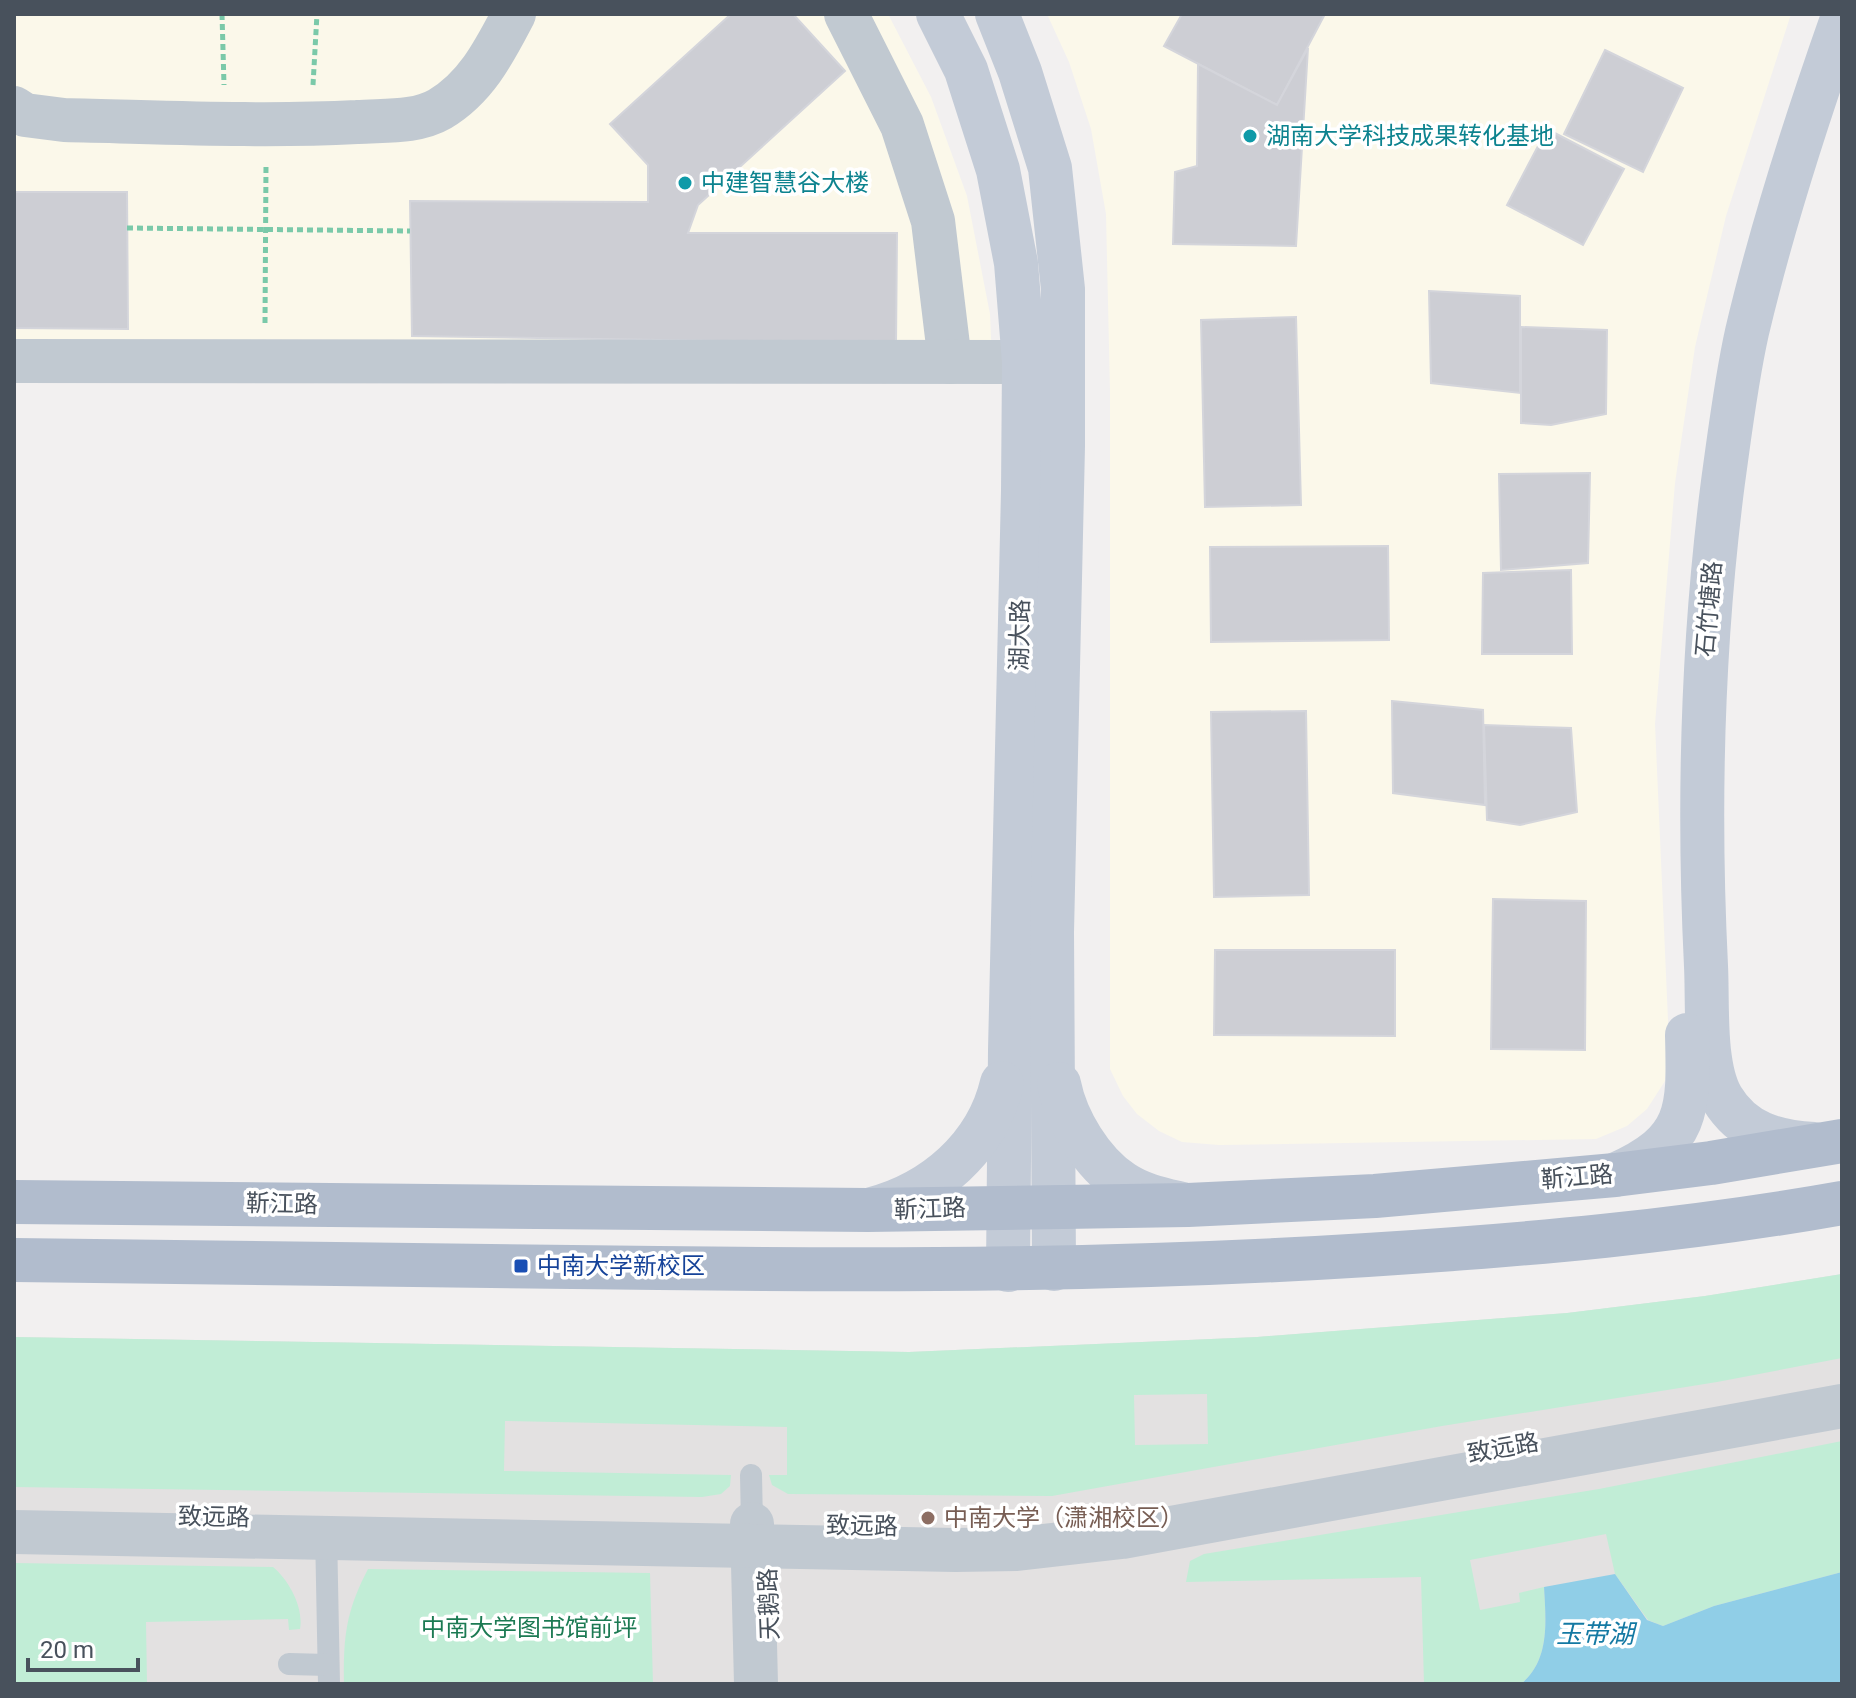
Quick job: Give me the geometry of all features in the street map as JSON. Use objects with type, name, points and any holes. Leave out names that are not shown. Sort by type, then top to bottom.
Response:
[{"type":"main road","name":"湖大路","points":[[938,14],[966,70],[998,170],[1016,263],[1024,362],[1008,1270]]},
{"type":"main road","points":[[997,14],[1020,72],[1050,168],[1063,289],[1063,446],[1052,932],[1054,1269]]},
{"type":"main road","name":"石竹塘路","points":[[1615,1175],[1644,1162],[1662,1149],[1677,1130],[1685,1109],[1688,1086],[1677,835],[1677,733],[1687,552],[1701,453],[1745,235],[1790,84],[1816,14]]},
{"type":"main road","name":"石竹塘路","points":[[1831,1143],[1789,1143],[1763,1136],[1732,1112],[1714,1079],[1702,879],[1701,783],[1704,672],[1713,557],[1747,333],[1809,113],[1842,19]]},
{"type":"main road","points":[[868,1210],[897,1203],[922,1190],[969,1149],[988,1122],[1001,1089],[1010,1050]]},
{"type":"main road","points":[[1053,1051],[1060,1091],[1071,1118],[1102,1165],[1121,1182],[1136,1190],[1154,1198],[1188,1205]]},
{"type":"main road","name":"靳江路","points":[[14,1202],[868,1210],[1188,1205],[1375,1196],[1615,1175],[1831,1143]]},
{"type":"main road","points":[[14,1260],[880,1271],[1054,1269],[1304,1259],[1574,1239],[1761,1217],[1842,1203]]},
{"type":"street","points":[[14,108],[25,115],[64,120],[310,124],[413,119],[440,109],[469,86],[486,66],[514,14]]},
{"type":"street","points":[[846,14],[902,125],[933,221],[950,362]]},
{"type":"street","points":[[14,361],[1024,362]]},
{"type":"street","name":"致远路","points":[[14,1513],[326,1528],[760,1535],[1039,1525],[1097,1520],[1230,1498],[1842,1387]]},
{"type":"street","points":[[756,1684],[760,1535],[955,1550],[1075,1544],[1842,1406]]},
{"type":"street","points":[[14,1532],[326,1528]]},
{"type":"street","name":"天鹅路","points":[[760,1535],[771,1684]]},
{"type":"lane","points":[[751,1475],[760,1535]]},
{"type":"lane","points":[[289,1664],[329,1674],[326,1528]]},
{"type":"path","points":[[222,14],[266,229],[265,361]]},
{"type":"path","points":[[310,124],[317,14]]},
{"type":"path","points":[[127,228],[410,231]]},
{"type":"shaded area","points":[[14,14],[888,14],[931,97],[967,196],[990,314],[993,383],[14,380]]},
{"type":"shaded area","points":[[1047,14],[1791,14],[1726,216],[1695,347],[1675,483],[1655,724],[1669,1043],[1665,1081],[1647,1109],[1627,1126],[1596,1139],[1219,1145],[1182,1142],[1159,1131],[1137,1114],[1123,1096],[1110,1069],[1110,391],[1106,214],[1091,129],[1069,62]]},
{"type":"shaded area","name":"中南大学（潇湘校区）","points":[[1842,1274],[1842,1684],[14,1684],[14,1337],[909,1352],[1257,1337],[1567,1313],[1705,1296]]},
{"type":"green space","points":[[1842,1274],[1842,1358],[1052,1496],[788,1494],[772,1485],[769,1475],[787,1475],[787,1427],[505,1421],[504,1471],[731,1475],[730,1486],[721,1494],[702,1497],[14,1487],[14,1337],[909,1352],[1257,1337],[1567,1313],[1705,1296]],"holes":[[[1207,1394],[1208,1444],[1135,1445],[1134,1395]]]},
{"type":"green space","points":[[1842,1441],[1842,1572],[1714,1606],[1663,1626],[1648,1620],[1615,1574],[1606,1534],[1470,1560],[1480,1610],[1520,1602],[1519,1593],[1544,1587],[1542,1652],[1537,1664],[1521,1684],[1424,1684],[1421,1577],[1186,1582],[1190,1561],[1204,1554],[1599,1489]]},
{"type":"green space","points":[[14,1563],[273,1567],[294,1595],[300,1612],[300,1629],[289,1630],[288,1619],[146,1622],[147,1684],[14,1684]]},
{"type":"green space","name":"中南大学图书馆前坪","points":[[368,1569],[650,1573],[653,1684],[344,1684],[347,1625]]},
{"type":"water","name":"玉带湖","points":[[1842,1572],[1842,1684],[1521,1684],[1537,1664],[1542,1652],[1544,1587],[1615,1574],[1647,1620],[1663,1626],[1714,1606]]},
{"type":"building","name":"中建智慧谷大楼","points":[[731,14],[793,14],[845,71],[698,205],[688,233],[897,233],[896,344],[412,336],[410,201],[648,202],[648,165],[610,124]]},
{"type":"building","name":"湖南大学科技成果转化基地","points":[[1182,14],[1325,14],[1277,105],[1164,46]]},
{"type":"building","name":"湖南大学科技成果转化基地","points":[[1308,48],[1296,246],[1173,244],[1175,172],[1197,166],[1198,64],[1277,105]]},
{"type":"building","points":[[1605,50],[1683,88],[1643,172],[1564,134]]},
{"type":"building","points":[[1547,129],[1624,169],[1583,245],[1507,205]]},
{"type":"building","points":[[14,192],[127,192],[128,329],[14,328]]},
{"type":"building","points":[[1429,291],[1520,296],[1520,393],[1431,383]]},
{"type":"building","points":[[1296,317],[1301,505],[1205,507],[1201,320]]},
{"type":"building","points":[[1521,327],[1607,330],[1606,414],[1551,425],[1521,423]]},
{"type":"building","points":[[1590,473],[1588,563],[1501,570],[1499,474]]},
{"type":"building","points":[[1388,546],[1389,640],[1211,642],[1210,547]]},
{"type":"building","points":[[1571,570],[1572,654],[1482,654],[1483,573]]},
{"type":"building","points":[[1392,701],[1483,710],[1485,805],[1393,793]]},
{"type":"building","points":[[1306,711],[1309,895],[1214,897],[1211,712]]},
{"type":"building","points":[[1484,725],[1571,728],[1577,812],[1520,825],[1487,820]]},
{"type":"building","points":[[1493,899],[1586,901],[1585,1050],[1491,1049]]},
{"type":"building","points":[[1215,950],[1395,950],[1395,1036],[1214,1035]]},
{"type":"place","name":"湖南大学科技成果转化基地","points":[[1250,136]]},
{"type":"place","name":"中建智慧谷大楼","points":[[685,183]]},
{"type":"place","name":"中南大学新校区","points":[[521,1266]]},
{"type":"place","name":"中南大学（潇湘校区）","points":[[928,1518]]}]
